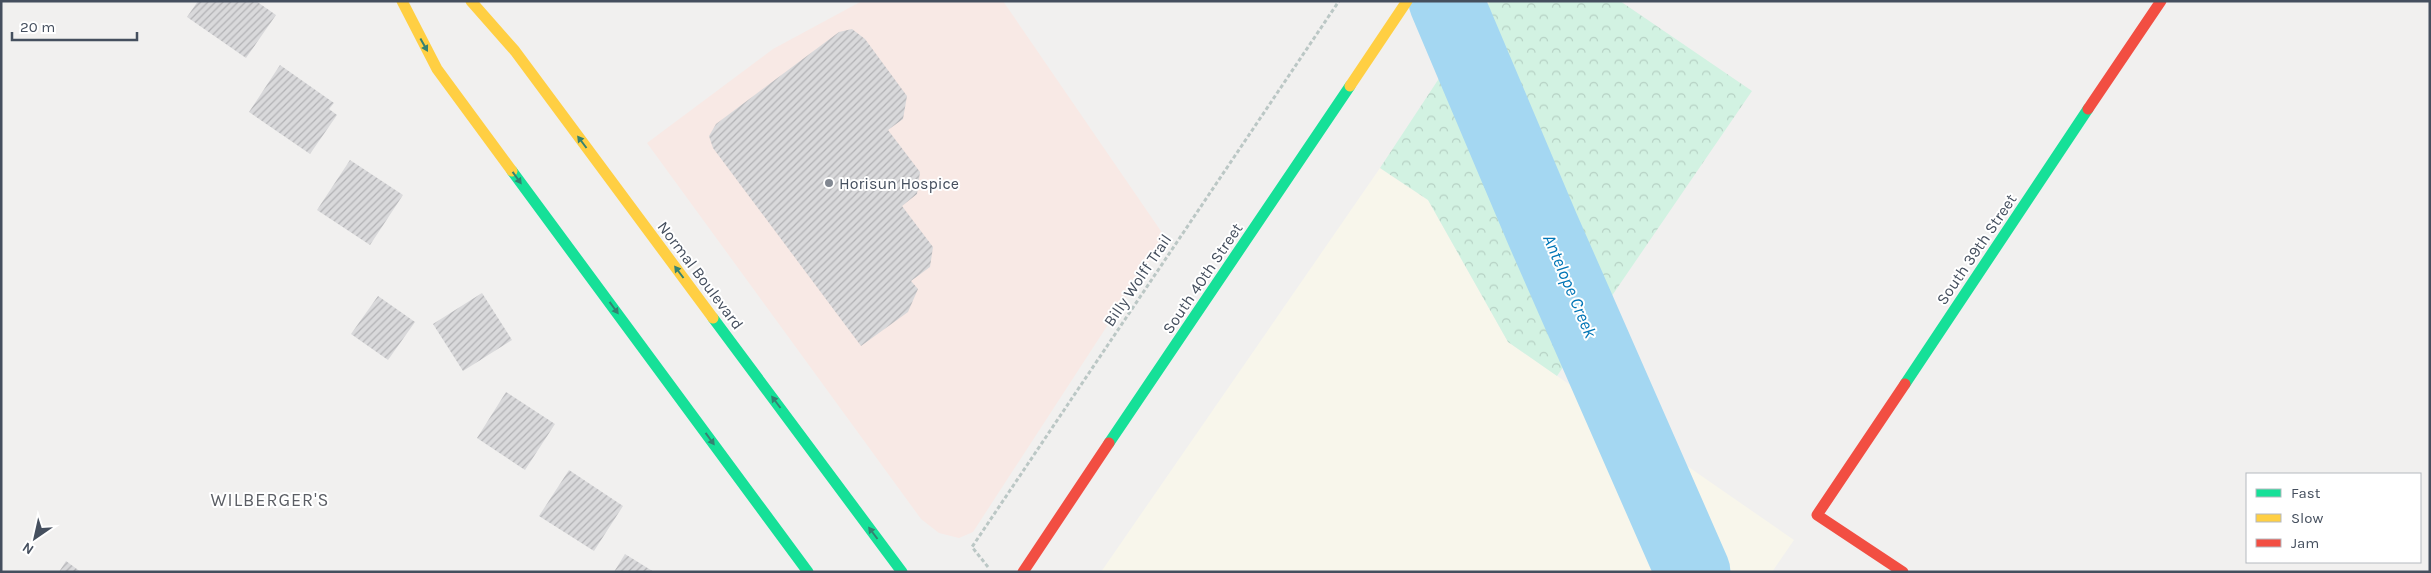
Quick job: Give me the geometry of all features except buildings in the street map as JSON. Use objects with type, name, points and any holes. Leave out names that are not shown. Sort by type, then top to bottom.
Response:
[{"type":"main road","points":[[402,1],[437,69],[808,572]]},
{"type":"main road","name":"Normal Boulevard","points":[[471,1],[515,50],[902,572]]},
{"type":"main road","name":"South 40th Street","points":[[1023,572],[1407,1]]},
{"type":"main road","name":"South 39th Street","points":[[1903,572],[1817,515],[2161,1]]},
{"type":"path","name":"Billy Wolff Trail","points":[[991,572],[972,547],[1339,1]]},
{"type":"shaded area","points":[[862,1],[1003,1],[1165,237],[973,532],[959,538],[939,533],[921,519],[647,143],[773,49]]},
{"type":"shaded area","points":[[1380,168],[1428,200],[1508,342],[1794,540],[1772,572],[1101,572]]},
{"type":"green space","points":[[1490,1],[1620,1],[1752,91],[1557,376],[1508,342],[1428,200],[1380,168]]},
{"type":"waterway","name":"Antelope Creek","points":[[1446,1],[1542,228],[1693,572]]},
{"type":"traffic: fast","points":[[1109,443],[1350,86]]},
{"type":"traffic: fast","points":[[1905,384],[2088,109]]},
{"type":"traffic: fast","points":[[512,171],[808,572]]},
{"type":"traffic: fast","points":[[713,318],[902,572]]},
{"type":"traffic: slow","points":[[402,1],[437,69],[512,171]]},
{"type":"traffic: slow","points":[[471,1],[515,51],[713,318]]},
{"type":"traffic: slow","points":[[1350,86],[1407,1]]},
{"type":"traffic: jam","points":[[2088,109],[2161,1]]},
{"type":"traffic: jam","points":[[1903,572],[1817,515],[1905,384]]},
{"type":"traffic: jam","points":[[1023,572],[1109,443]]},
{"type":"place","name":"Horisun Hospice","points":[[829,183]]},
{"type":"district","name":"WILBERGER'S","points":[[270,500]]}]
